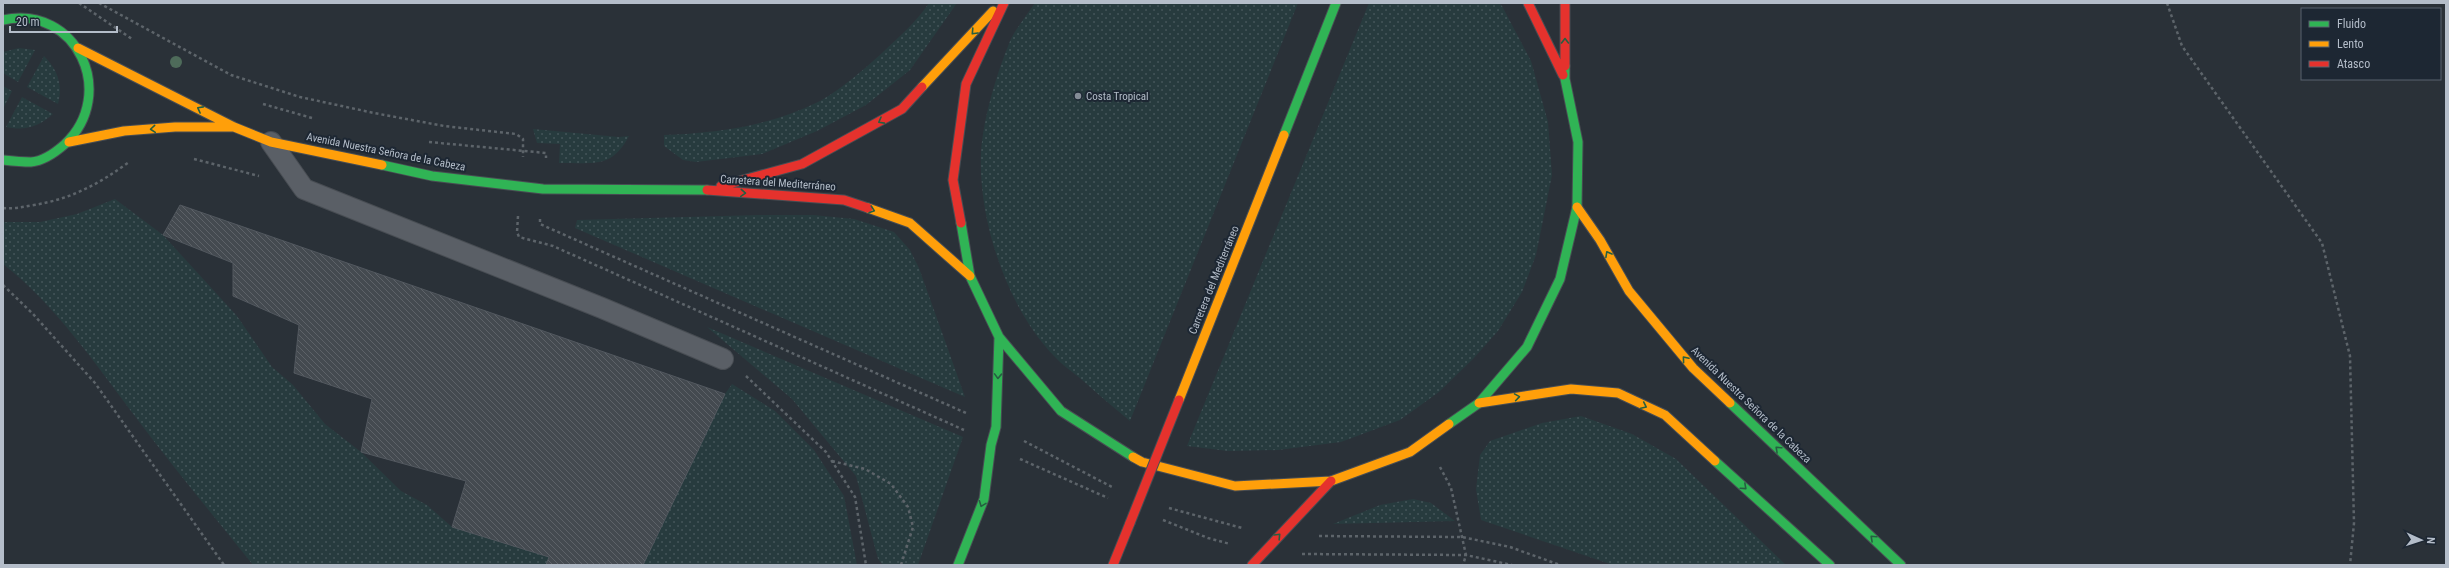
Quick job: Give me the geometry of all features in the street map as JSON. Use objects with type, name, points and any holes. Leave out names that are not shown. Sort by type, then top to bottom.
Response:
[{"type":"main road","name":"Carretera del Mediterráneo","points":[[704,190],[802,164],[902,109],[1001,3]]},
{"type":"main road","points":[[1004,3],[966,84],[953,180],[970,276],[999,337],[1061,411],[1142,462],[1235,486],[1331,481],[1410,452],[1479,403],[1530,340],[1560,279],[1577,207],[1578,142],[1565,79],[1566,3]]},
{"type":"main road","name":"Carretera del Mediterráneo","points":[[1113,565],[1336,3]]},
{"type":"main road","points":[[1528,3],[1565,79]]},
{"type":"main road","name":"Avenida Nuestra Señora de la Cabeza","points":[[3,20],[22,18],[39,20],[58,30],[78,48],[166,91],[234,127],[271,142],[432,176],[543,189],[704,190]]},
{"type":"main road","name":"Avenida Nuestra Señora de la Cabeza","points":[[3,160],[12,162],[32,161],[52,154],[69,142],[82,126],[89,107],[91,87],[87,66],[78,48]]},
{"type":"main road","name":"Avenida Nuestra Señora de la Cabeza","points":[[69,142],[124,131],[175,127],[234,127]]},
{"type":"main road","name":"Carretera del Mediterráneo","points":[[704,190],[844,200],[910,223],[970,276]]},
{"type":"main road","name":"Avenida Nuestra Señora de la Cabeza","points":[[1577,207],[1600,240],[1629,291],[1693,368],[1901,565]]},
{"type":"main road","points":[[958,565],[984,499],[991,445],[996,427],[999,337]]},
{"type":"main road","points":[[1479,403],[1571,389],[1618,393],[1665,415],[1830,565]]},
{"type":"main road","points":[[1252,565],[1262,552],[1331,481]]},
{"type":"lane","points":[[271,142],[304,188],[602,308],[723,359]]},
{"type":"path","points":[[78,3],[137,42]]},
{"type":"path","points":[[99,3],[231,76],[300,97],[374,113],[444,126],[516,134],[523,139],[523,158]]},
{"type":"path","points":[[2167,3],[2182,46],[2322,242],[2350,356],[2354,524],[2350,565]]},
{"type":"path","points":[[257,102],[318,119]]},
{"type":"path","points":[[421,141],[546,153],[545,163]]},
{"type":"path","points":[[189,157],[304,188]]},
{"type":"path","points":[[3,208],[11,209],[42,204],[75,195],[100,183],[132,160]]},
{"type":"path","points":[[541,215],[540,224],[972,416]]},
{"type":"path","points":[[518,218],[517,232],[519,237],[553,246],[966,432]]},
{"type":"path","points":[[3,285],[33,314],[95,383],[224,565]]},
{"type":"path","points":[[723,359],[756,383],[826,452],[855,497],[866,565]]},
{"type":"path","points":[[1427,440],[1451,488],[1466,555],[1463,565]]},
{"type":"path","points":[[832,461],[866,469],[892,484],[908,507],[913,526],[901,565]]},
{"type":"path","points":[[1311,536],[1462,537],[1510,547],[1560,565]]},
{"type":"path","points":[[1300,554],[1466,555],[1512,565]]},
{"type":"green space","points":[[929,3],[957,3],[910,70],[866,105],[817,131],[762,154],[696,162],[683,160],[664,146],[664,135],[743,127],[781,117],[826,98],[861,72],[908,29]]},
{"type":"green space","points":[[1035,3],[1298,3],[1130,421],[1060,362],[1037,336],[1022,313],[1009,288],[990,234],[981,179],[982,139],[1000,67],[1010,41],[1018,26]]},
{"type":"green space","points":[[1369,3],[1499,3],[1502,6],[1531,61],[1548,122],[1552,175],[1536,255],[1522,292],[1498,331],[1474,358],[1439,392],[1400,420],[1341,442],[1278,450],[1228,451],[1187,446]]},
{"type":"green space","points":[[19,48],[35,50],[18,82],[3,73],[3,52]]},
{"type":"green space","points":[[44,56],[53,67],[58,78],[60,90],[58,104],[27,87]]},
{"type":"green space","points":[[3,86],[12,91],[3,109]]},
{"type":"green space","points":[[22,97],[53,114],[37,125],[31,127],[6,127]]},
{"type":"green space","points":[[533,129],[619,137],[629,136],[622,147],[608,159],[591,163],[559,163],[560,144],[537,143]]},
{"type":"green space","points":[[115,199],[163,235],[237,316],[272,367],[293,385],[325,424],[361,452],[401,491],[427,505],[452,527],[549,557],[546,565],[253,565],[163,453],[73,335],[40,298],[3,264],[3,222],[40,222],[77,214]]},
{"type":"green space","points":[[813,215],[854,219],[894,232],[910,250],[919,268],[965,397],[575,228],[577,220]]},
{"type":"green space","points":[[707,327],[963,437],[918,565],[883,565],[878,559],[856,476],[792,399]]},
{"type":"green space","points":[[732,384],[775,411],[814,450],[844,496],[857,565],[643,565],[725,394]]},
{"type":"green space","points":[[1581,416],[1632,434],[1676,459],[1786,565],[1613,565],[1481,520],[1476,489],[1480,455],[1490,441],[1542,423]]},
{"type":"green space","points":[[1413,499],[1431,503],[1455,521],[1333,524],[1380,505]]},
{"type":"building","points":[[180,205],[725,394],[643,565],[546,565],[549,557],[452,527],[466,481],[361,452],[372,399],[294,373],[299,325],[233,296],[233,263],[163,235]]},
{"type":"traffic: fast","points":[[1284,135],[1336,3]]},
{"type":"traffic: fast","points":[[3,20],[29,19],[51,26],[69,39],[82,57],[88,79],[88,101],[81,124],[65,144],[49,156],[40,160],[31,162],[3,160]]},
{"type":"traffic: fast","points":[[1449,424],[1479,403],[1527,347],[1560,279],[1577,207],[1578,142],[1565,79],[1565,66]]},
{"type":"traffic: fast","points":[[382,165],[432,176],[543,189],[707,190]]},
{"type":"traffic: fast","points":[[961,223],[970,276],[999,337],[1061,411],[1133,457]]},
{"type":"traffic: fast","points":[[958,565],[984,499],[991,445],[996,427],[999,337]]},
{"type":"traffic: fast","points":[[1730,403],[1901,565]]},
{"type":"traffic: fast","points":[[1715,461],[1830,565]]},
{"type":"traffic: slow","points":[[922,87],[993,11]]},
{"type":"traffic: slow","points":[[78,48],[234,127],[271,142],[382,165]]},
{"type":"traffic: slow","points":[[69,142],[124,131],[175,127],[231,127]]},
{"type":"traffic: slow","points":[[1179,400],[1284,135]]},
{"type":"traffic: slow","points":[[1577,207],[1600,240],[1629,291],[1693,368],[1730,403]]},
{"type":"traffic: slow","points":[[868,208],[910,223],[970,276]]},
{"type":"traffic: slow","points":[[1479,403],[1571,389],[1618,393],[1665,415],[1715,461]]},
{"type":"traffic: slow","points":[[1133,457],[1142,462],[1235,486],[1331,481],[1410,452],[1449,424]]},
{"type":"traffic: jam","points":[[961,223],[953,180],[966,84],[1004,3]]},
{"type":"traffic: jam","points":[[1528,3],[1563,75]]},
{"type":"traffic: jam","points":[[1565,3],[1565,66]]},
{"type":"traffic: jam","points":[[721,186],[802,164],[902,109],[922,87]]},
{"type":"traffic: jam","points":[[707,190],[844,200],[868,208]]},
{"type":"traffic: jam","points":[[1130,523],[1179,400]]},
{"type":"traffic: jam","points":[[1252,565],[1331,481]]},
{"type":"traffic: jam","points":[[1113,565],[1130,523]]},
{"type":"place","name":"Costa Tropical","points":[[1078,96]]}]
